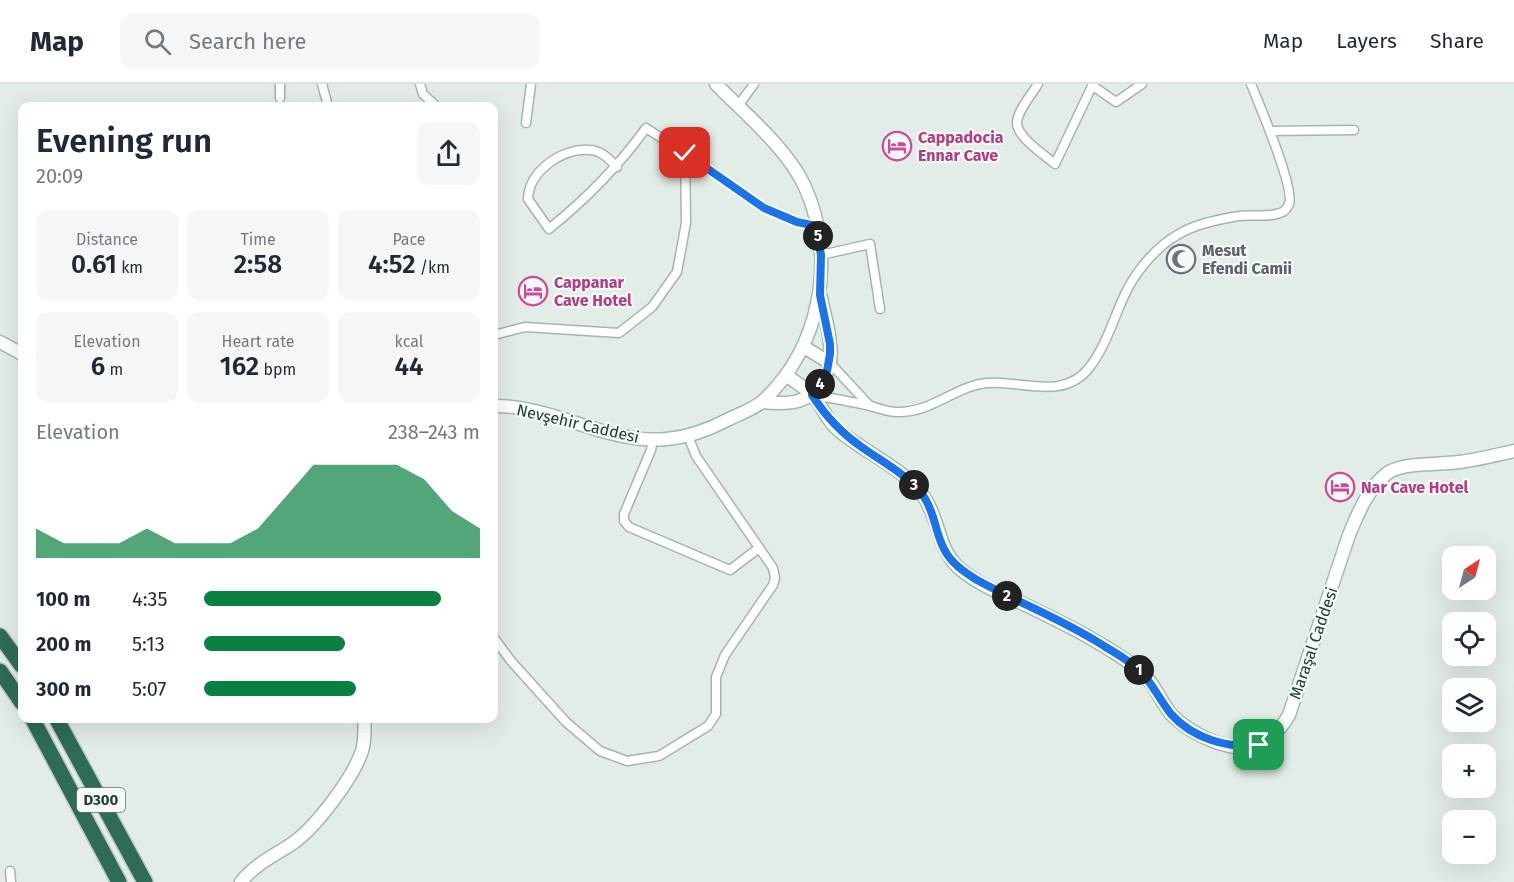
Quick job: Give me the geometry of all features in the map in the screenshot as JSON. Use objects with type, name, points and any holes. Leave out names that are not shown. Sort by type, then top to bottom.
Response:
[{"type":"highway","points":[[0,636],[18,661]]},
{"type":"highway","points":[[0,670],[18,697]]},
{"type":"highway","name":"D300","points":[[35,723],[119,882]]},
{"type":"highway","name":"D300","points":[[59,723],[145,882]]},
{"type":"street","points":[[280,84],[280,98]]},
{"type":"street","points":[[322,84],[327,102]]},
{"type":"street","points":[[420,84],[423,94],[432,102]]},
{"type":"street","points":[[526,123],[531,84]]},
{"type":"street","points":[[716,84],[778,148],[805,186],[812,204],[821,255],[820,295],[830,344],[830,363],[812,395],[884,410],[913,411],[930,407],[982,384],[1002,383],[1033,388],[1048,387],[1058,386],[1080,377],[1096,358],[1134,278],[1167,242],[1180,233],[1213,222],[1240,216],[1282,213],[1290,200],[1289,191],[1270,131],[1251,84]]},
{"type":"street","points":[[738,106],[754,84]]},
{"type":"street","points":[[1038,84],[1019,115],[1018,130],[1055,164],[1093,85],[1116,102],[1142,84]]},
{"type":"street","points":[[617,167],[606,156],[590,150],[555,158],[541,170],[532,183],[528,199],[549,229],[617,167],[646,129],[764,208],[797,222],[816,226]]},
{"type":"street","points":[[1270,131],[1354,130]]},
{"type":"street","points":[[498,334],[525,327],[620,333],[652,307],[677,272],[686,223],[685,153]]},
{"type":"street","points":[[821,255],[870,244],[880,309]]},
{"type":"street","name":"Nevşehir Caddesi","points":[[498,406],[526,410],[602,431],[653,440],[688,436],[724,422],[762,402],[786,375],[804,347],[820,295]]},
{"type":"street","points":[[0,342],[18,352]]},
{"type":"street","points":[[804,347],[830,363],[869,406]]},
{"type":"street","name":"Maraşal Caddesi","points":[[786,375],[812,395],[835,426],[912,483],[924,497],[933,514],[944,548],[951,560],[963,571],[1007,596],[1086,635],[1128,661],[1153,685],[1173,716],[1210,740],[1229,746],[1259,745],[1273,737],[1282,726],[1288,715],[1349,534],[1357,515],[1379,482],[1390,472],[1401,468],[1459,462],[1514,451]]},
{"type":"street","name":"Nevşehir Caddesi","points":[[762,402],[787,403],[812,395]]},
{"type":"street","points":[[498,643],[566,722],[600,751],[627,761],[659,756],[708,726],[716,714],[716,677],[724,655],[773,585],[775,578],[773,568],[696,456],[688,436]]},
{"type":"street","points":[[653,440],[624,514],[624,521],[629,527],[729,570],[759,548]]},
{"type":"street","points":[[241,882],[253,868],[292,844],[315,823],[358,762],[363,748],[364,723]]},
{"type":"street","points":[[10,871],[11,882]]},
{"type":"place","name":"Cappadocia Ennar Cave","points":[[897,146]]},
{"type":"place","name":"Mesut Efendi Camii","points":[[1181,259]]},
{"type":"place","name":"Cappanar Cave Hotel","points":[[533,291]]},
{"type":"place","name":"Nar Cave Hotel","points":[[1340,487]]},
{"type":"route","points":[[685,153],[764,208],[797,222],[816,226],[821,255],[820,295],[830,344],[830,363],[812,395],[835,426],[862,448],[896,470],[924,497],[951,560],[977,580],[1064,623],[1128,661],[1153,685],[1173,716],[1187,727],[1210,740],[1229,746],[1259,745]]}]
